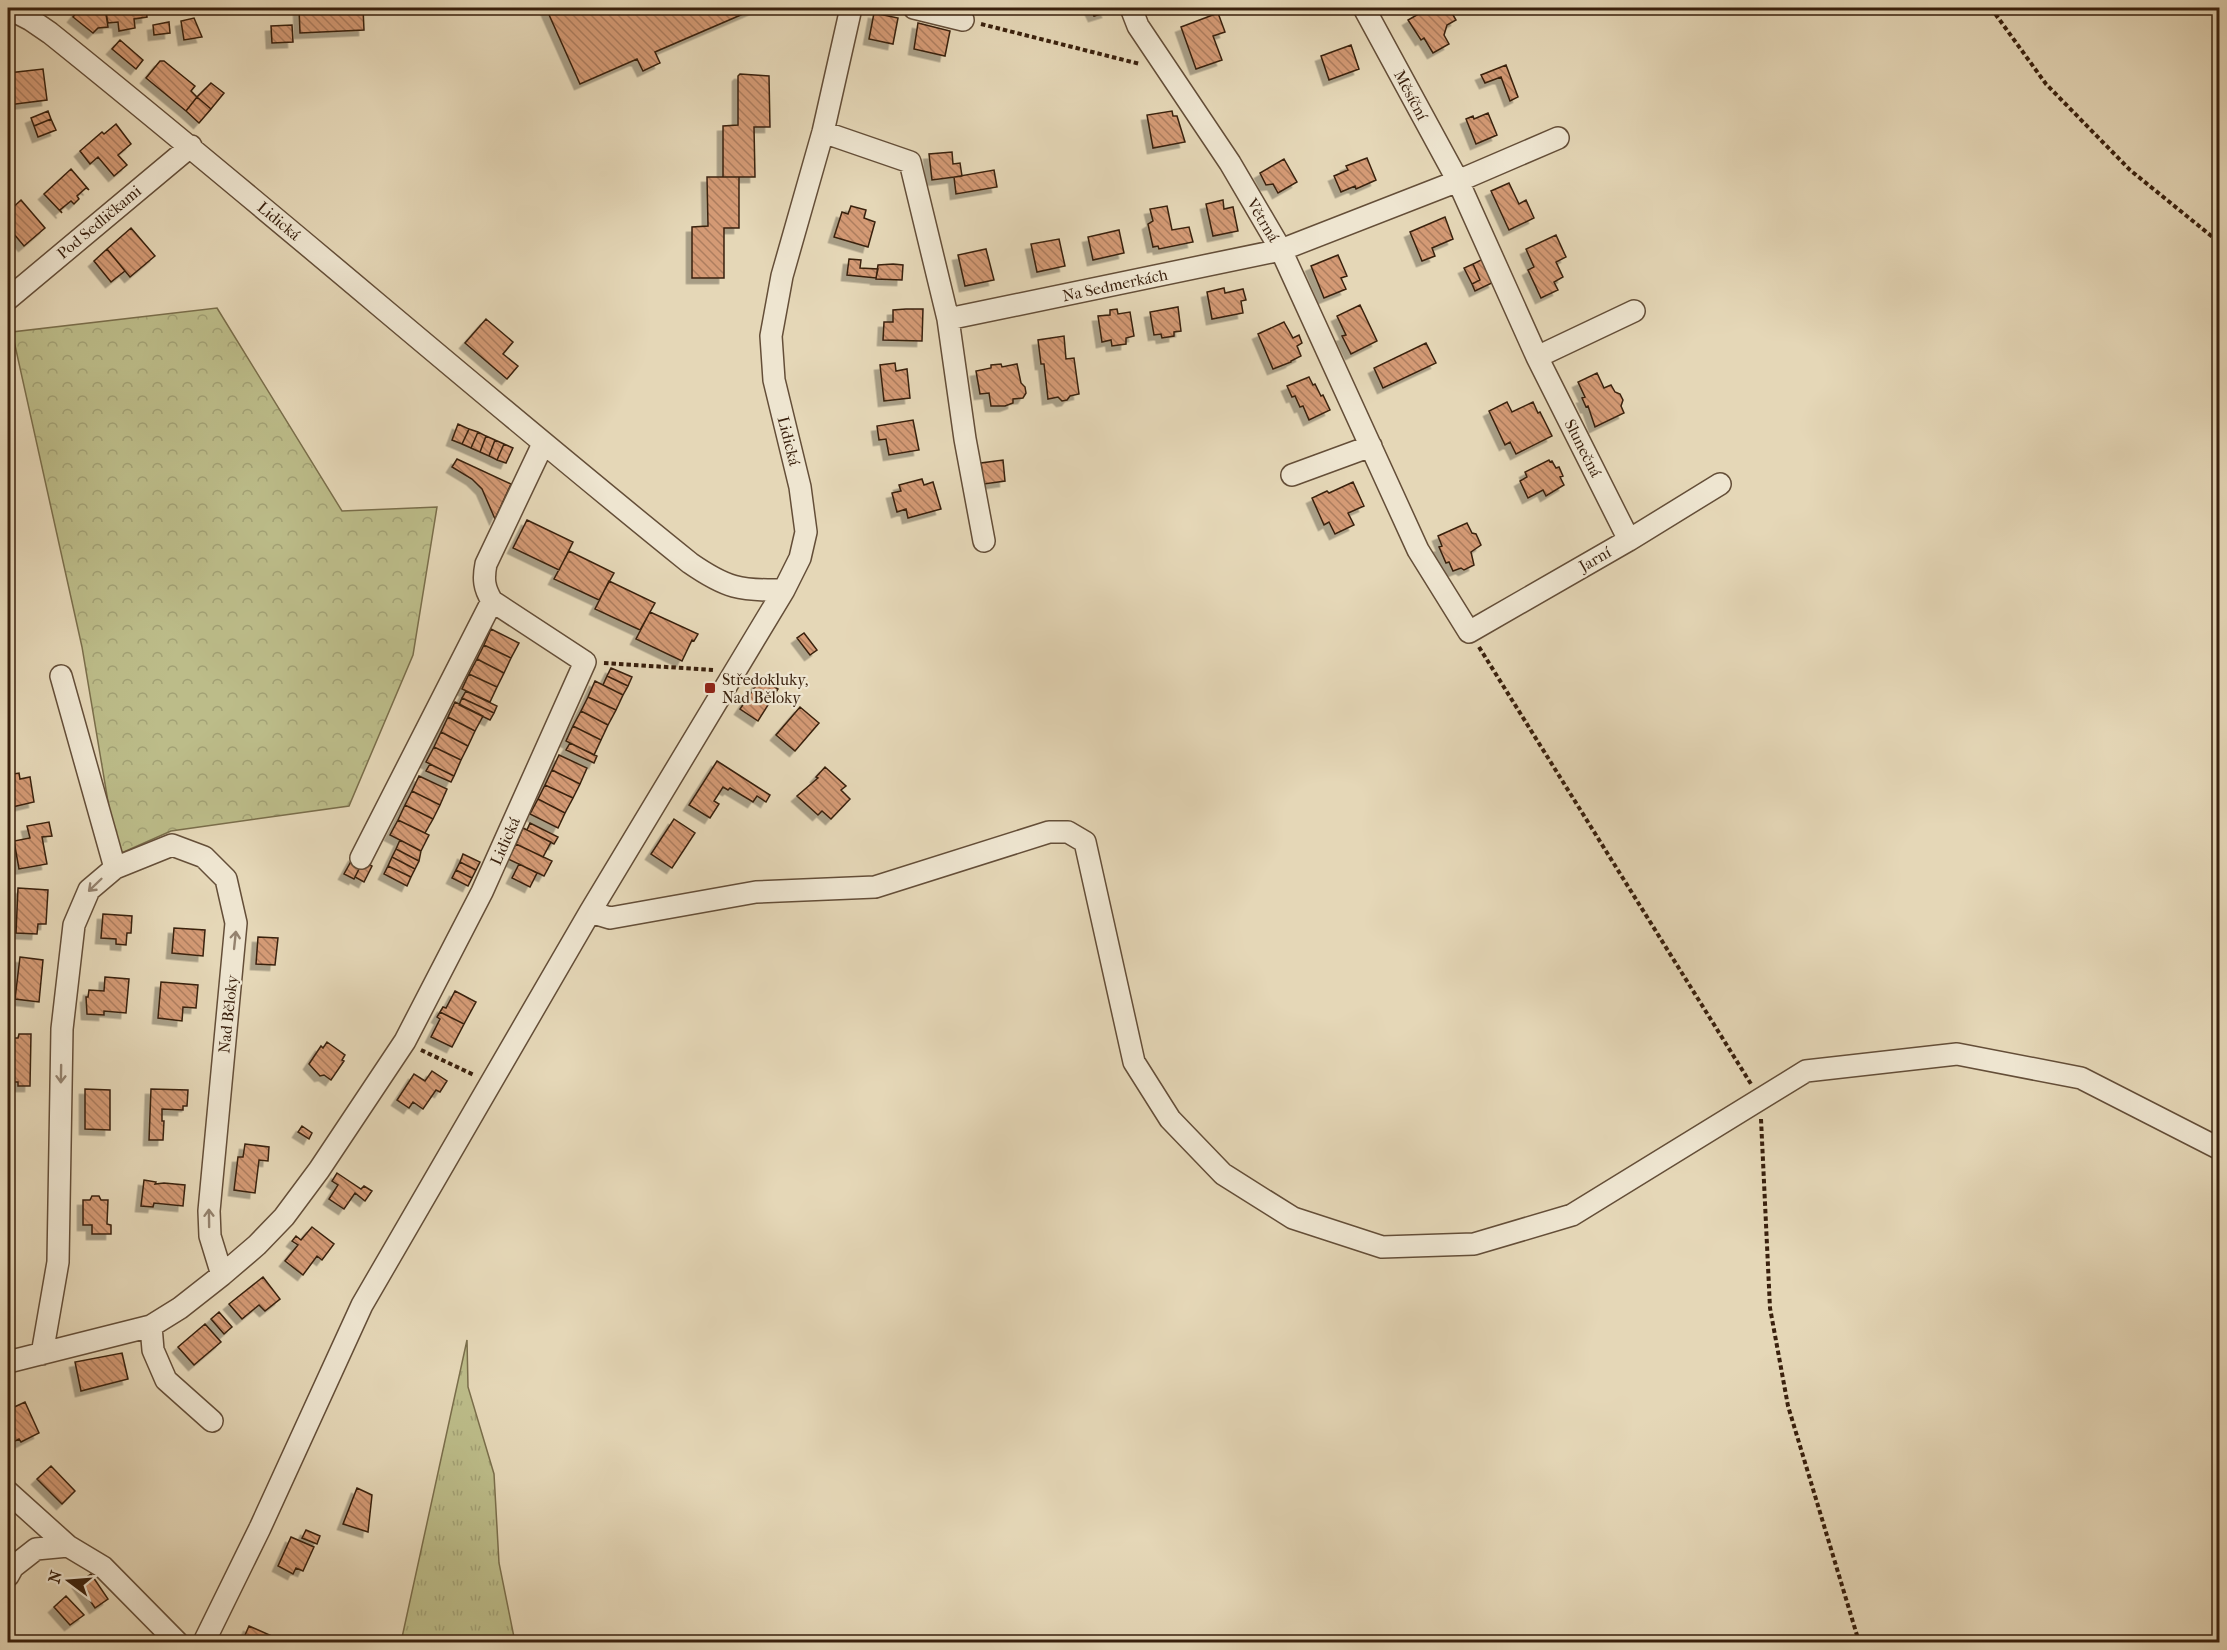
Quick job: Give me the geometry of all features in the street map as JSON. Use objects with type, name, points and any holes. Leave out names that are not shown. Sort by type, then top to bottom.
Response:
[{"type":"street","name":"Lidická","points":[[8,8],[50,33],[191,146],[543,444],[690,563],[714,580],[731,587],[752,591],[784,590],[800,558],[806,532],[800,487],[774,380],[771,336],[782,276],[823,132],[851,8]]},
{"type":"street","points":[[914,8],[963,20]]},
{"type":"street","name":"Větrná","points":[[1131,8],[1138,26],[1230,163],[1281,250],[1418,550],[1469,632]]},
{"type":"street","name":"Měsíční","points":[[1365,8],[1458,181]]},
{"type":"street","points":[[823,132],[910,162],[948,319],[965,439],[984,541]]},
{"type":"street","points":[[1281,250],[1458,181],[1558,138]]},
{"type":"street","name":"Pod Sedličkami","points":[[8,299],[191,146]]},
{"type":"street","name":"Slunečná","points":[[1458,181],[1537,357],[1629,540]]},
{"type":"street","name":"Na Sedmerkách","points":[[948,319],[1281,250]]},
{"type":"street","points":[[1537,357],[1634,311]]},
{"type":"street","points":[[543,444],[486,564],[483,579],[486,592],[492,601],[585,662]]},
{"type":"street","points":[[1292,475],[1371,446]]},
{"type":"street","name":"Jarní","points":[[1469,632],[1629,540],[1720,484]]},
{"type":"street","points":[[204,1642],[260,1528],[362,1305],[590,912],[784,590]]},
{"type":"street","points":[[362,858],[492,601]]},
{"type":"street","name":"Lidická","points":[[405,1041],[482,892],[585,662]]},
{"type":"street","points":[[61,676],[114,868]]},
{"type":"street","points":[[590,912],[610,918],[756,892],[875,887],[1049,832],[1068,832],[1085,842],[1134,1062],[1170,1119],[1222,1174],[1293,1218],[1382,1246],[1474,1244],[1572,1215],[1806,1071],[1957,1054],[2081,1078],[2220,1149]]},
{"type":"street","name":"Nad Běloky","points":[[42,1354],[58,1262],[62,1029],[74,925],[89,890],[114,868],[172,845],[204,857],[225,879],[236,923],[209,1211],[210,1236],[222,1275]]},
{"type":"street","points":[[8,1362],[151,1326],[180,1308],[222,1275],[257,1245],[284,1217],[319,1170],[405,1041]]},
{"type":"street","points":[[151,1326],[153,1350],[166,1380],[212,1421]]},
{"type":"street","points":[[8,1492],[68,1546],[102,1567],[177,1642]]},
{"type":"street","points":[[8,1576],[13,1567],[36,1549],[68,1546]]},
{"type":"path","points":[[1991,8],[2046,84],[2130,170],[2220,243]]},
{"type":"path","points":[[963,20],[1169,72]]},
{"type":"path","points":[[1469,632],[1760,1098],[1770,1308],[1788,1406],[1859,1642]]},
{"type":"path","points":[[585,662],[735,671]]},
{"type":"path","points":[[405,1041],[490,1084]]},
{"type":"green space","points":[[217,308],[342,511],[437,507],[413,655],[349,806],[171,831],[117,855],[82,647],[12,332]]},
{"type":"green space","points":[[467,1340],[468,1387],[494,1474],[499,1563],[515,1642],[401,1642]]},
{"type":"building","points":[[80,8],[105,8],[108,27],[98,28],[93,33],[73,17]]},
{"type":"building","points":[[105,8],[146,8],[147,17],[134,19],[135,28],[119,31],[118,22],[108,23]]},
{"type":"building","points":[[299,8],[363,8],[364,30],[300,33]]},
{"type":"building","points":[[546,8],[757,8],[655,52],[660,63],[643,71],[637,59],[580,84]]},
{"type":"building","points":[[1090,8],[1105,8],[1107,12],[1094,16]]},
{"type":"building","points":[[1429,8],[1431,12],[1440,8],[1449,8],[1456,20],[1447,25],[1444,35],[1449,44],[1433,53],[1424,38],[1421,40],[1408,20]]},
{"type":"building","points":[[874,13],[898,18],[893,44],[869,39]]},
{"type":"building","points":[[1218,13],[1225,32],[1213,36],[1222,60],[1196,69],[1181,27]]},
{"type":"building","points":[[194,18],[202,37],[184,40],[181,21]]},
{"type":"building","points":[[169,22],[170,33],[154,35],[153,25]]},
{"type":"building","points":[[918,23],[950,31],[945,56],[914,49]]},
{"type":"building","points":[[292,25],[293,42],[272,43],[271,26]]},
{"type":"building","points":[[120,40],[143,60],[136,69],[112,49]]},
{"type":"building","points":[[1351,45],[1359,69],[1329,80],[1321,56]]},
{"type":"building","points":[[160,61],[164,61],[195,86],[191,91],[197,97],[186,111],[146,78]]},
{"type":"building","points":[[1506,65],[1518,97],[1510,101],[1501,77],[1485,83],[1481,75]]},
{"type":"building","points":[[43,69],[47,100],[8,105],[8,73]]},
{"type":"building","points":[[740,74],[769,76],[770,127],[754,127],[755,177],[723,177],[723,126],[738,125],[738,76]]},
{"type":"building","points":[[211,83],[224,93],[211,109],[197,97]]},
{"type":"building","points":[[197,97],[211,109],[199,123],[186,111]]},
{"type":"building","points":[[48,111],[51,119],[34,126],[31,118]]},
{"type":"building","points":[[1172,111],[1173,116],[1177,116],[1185,142],[1153,148],[1147,115]]},
{"type":"building","points":[[1488,113],[1497,135],[1476,144],[1466,119],[1473,116],[1474,119]]},
{"type":"building","points":[[51,119],[56,130],[38,137],[34,126]]},
{"type":"building","points":[[116,124],[131,144],[118,155],[127,165],[114,176],[98,157],[90,164],[80,151],[102,132],[104,134]]},
{"type":"building","points":[[952,152],[953,164],[960,163],[962,176],[932,180],[929,154]]},
{"type":"building","points":[[1367,158],[1376,180],[1356,189],[1355,186],[1341,192],[1334,176],[1348,170],[1346,166]]},
{"type":"building","points":[[1284,159],[1297,182],[1278,193],[1273,184],[1266,185],[1260,173]]},
{"type":"building","points":[[71,169],[89,190],[86,188],[77,196],[79,199],[74,204],[71,201],[60,210],[62,213],[44,194]]},
{"type":"building","points":[[994,170],[997,187],[956,194],[954,177]]},
{"type":"building","points":[[707,177],[739,177],[739,228],[724,228],[724,278],[692,278],[692,227],[708,226]]},
{"type":"building","points":[[1509,183],[1519,204],[1526,200],[1534,218],[1509,230],[1491,191]]},
{"type":"building","points":[[21,200],[45,228],[24,246],[8,227],[8,212]]},
{"type":"building","points":[[1223,200],[1224,209],[1233,207],[1238,231],[1213,236],[1206,204]]},
{"type":"building","points":[[851,206],[866,210],[864,218],[875,222],[868,247],[834,237],[842,212],[848,214]]},
{"type":"building","points":[[1167,206],[1172,230],[1189,227],[1193,242],[1159,249],[1158,246],[1153,247],[1148,224],[1153,221],[1150,209]]},
{"type":"building","points":[[1445,217],[1453,239],[1432,248],[1435,256],[1422,261],[1410,232]]},
{"type":"building","points":[[131,228],[155,256],[130,277],[107,249]]},
{"type":"building","points":[[1119,230],[1124,253],[1093,260],[1088,237]]},
{"type":"building","points":[[1556,235],[1566,257],[1556,262],[1563,277],[1554,282],[1558,290],[1541,298],[1528,270],[1534,267],[1526,249]]},
{"type":"building","points":[[1059,239],[1065,266],[1037,272],[1031,244]]},
{"type":"building","points":[[107,249],[125,271],[111,282],[94,261]]},
{"type":"building","points":[[986,249],[994,280],[965,286],[958,255]]},
{"type":"building","points":[[1338,255],[1347,276],[1341,278],[1346,289],[1324,298],[1311,266]]},
{"type":"building","points":[[849,259],[861,260],[860,268],[878,269],[876,278],[847,275]]},
{"type":"building","points":[[1483,259],[1494,282],[1475,291],[1472,284],[1480,280],[1473,264]]},
{"type":"building","points":[[1473,264],[1480,280],[1472,284],[1464,268]]},
{"type":"building","points":[[878,265],[903,265],[902,280],[876,279]]},
{"type":"building","points":[[1224,288],[1225,293],[1243,289],[1246,300],[1241,301],[1243,313],[1212,319],[1207,292]]},
{"type":"building","points":[[1360,305],[1377,341],[1351,354],[1342,336],[1346,335],[1337,316]]},
{"type":"building","points":[[1178,307],[1181,331],[1174,332],[1174,336],[1162,338],[1161,334],[1154,335],[1150,312]]},
{"type":"building","points":[[923,309],[922,341],[883,340],[884,322],[893,322],[893,310]]},
{"type":"building","points":[[1117,309],[1118,314],[1130,312],[1134,336],[1126,338],[1126,344],[1112,346],[1111,340],[1102,342],[1098,316],[1110,315],[1110,310]]},
{"type":"building","points":[[486,319],[513,342],[503,354],[518,366],[507,379],[465,343]]},
{"type":"building","points":[[1284,322],[1293,338],[1299,335],[1302,343],[1297,346],[1301,356],[1273,369],[1258,334]]},
{"type":"building","points":[[1064,336],[1066,359],[1074,358],[1079,394],[1062,401],[1058,397],[1048,399],[1044,364],[1041,364],[1038,340]]},
{"type":"building","points":[[1426,343],[1436,363],[1383,388],[1374,368]]},
{"type":"building","points":[[895,363],[896,371],[907,369],[910,398],[884,401],[880,365]]},
{"type":"building","points":[[1001,364],[1002,367],[1017,364],[1021,383],[1026,393],[1023,398],[1013,399],[1013,403],[1005,406],[991,406],[989,393],[980,394],[976,371]]},
{"type":"building","points":[[1597,373],[1604,388],[1611,385],[1615,392],[1620,394],[1624,413],[1595,427],[1588,406],[1586,407],[1582,398],[1585,397],[1578,382]]},
{"type":"building","points":[[1309,377],[1321,396],[1323,395],[1330,410],[1309,420],[1303,406],[1300,407],[1295,396],[1292,397],[1287,386]]},
{"type":"building","points":[[1507,402],[1512,412],[1533,402],[1552,436],[1516,454],[1510,442],[1505,445],[1489,411]]},
{"type":"building","points":[[913,420],[919,450],[889,455],[886,439],[879,440],[877,426]]},
{"type":"building","points":[[458,424],[469,429],[462,444],[452,440]]},
{"type":"building","points":[[469,429],[478,432],[471,448],[462,444]]},
{"type":"building","points":[[478,432],[486,436],[480,452],[471,448]]},
{"type":"building","points":[[486,436],[495,440],[489,456],[480,452]]},
{"type":"building","points":[[495,440],[504,444],[497,460],[489,456]]},
{"type":"building","points":[[504,444],[513,448],[506,463],[497,460]]},
{"type":"building","points":[[457,459],[511,484],[495,519],[482,489],[472,479],[452,467]]},
{"type":"building","points":[[1003,460],[1005,481],[984,484],[981,463]]},
{"type":"building","points":[[1549,460],[1556,468],[1559,467],[1564,485],[1546,496],[1543,490],[1528,498],[1520,481],[1527,477],[1525,472]]},
{"type":"building","points":[[922,479],[924,485],[933,482],[941,509],[908,518],[906,509],[897,512],[892,493],[901,491],[899,485]]},
{"type":"building","points":[[1353,482],[1364,506],[1348,513],[1354,525],[1335,534],[1329,522],[1324,525],[1312,498]]},
{"type":"building","points":[[527,520],[573,542],[559,570],[513,548]]},
{"type":"building","points":[[1467,523],[1481,545],[1471,552],[1474,565],[1464,570],[1461,568],[1453,571],[1449,562],[1446,563],[1439,547],[1442,546],[1438,536]]},
{"type":"building","points":[[569,551],[614,573],[599,600],[554,579]]},
{"type":"building","points":[[609,581],[655,603],[640,630],[595,609]]},
{"type":"building","points":[[650,612],[698,634],[694,641],[692,640],[682,661],[636,639]]},
{"type":"building","points":[[491,629],[519,643],[511,658],[484,645]]},
{"type":"building","points":[[804,633],[817,650],[810,655],[797,638]]},
{"type":"building","points":[[484,645],[511,658],[504,673],[477,659]]},
{"type":"building","points":[[477,659],[504,673],[497,687],[469,674]]},
{"type":"building","points":[[611,668],[632,677],[628,686],[607,676]]},
{"type":"building","points":[[469,674],[497,687],[490,702],[462,689]]},
{"type":"building","points":[[607,676],[628,686],[623,695],[603,685]]},
{"type":"building","points":[[761,678],[778,689],[758,721],[740,709]]},
{"type":"building","points":[[595,681],[623,695],[616,710],[588,697]]},
{"type":"building","points":[[466,691],[497,706],[494,713],[462,698]]},
{"type":"building","points":[[588,697],[616,710],[608,725],[581,711]]},
{"type":"building","points":[[462,698],[494,713],[490,720],[459,705]]},
{"type":"building","points":[[455,702],[483,716],[475,731],[448,717]]},
{"type":"building","points":[[800,707],[819,723],[795,751],[776,735]]},
{"type":"building","points":[[581,711],[608,725],[601,740],[573,726]]},
{"type":"building","points":[[8,717],[10,717],[13,734],[8,735]]},
{"type":"building","points":[[448,717],[475,731],[468,746],[441,732]]},
{"type":"building","points":[[573,726],[601,740],[594,755],[566,741]]},
{"type":"building","points":[[441,732],[468,746],[461,760],[434,747]]},
{"type":"building","points":[[570,743],[597,756],[594,763],[566,750]]},
{"type":"building","points":[[434,747],[461,760],[454,776],[426,762]]},
{"type":"building","points":[[559,755],[587,768],[580,784],[552,770]]},
{"type":"building","points":[[717,761],[770,795],[766,802],[757,796],[753,802],[730,788],[728,790],[723,787],[714,801],[719,804],[710,818],[689,805]]},
{"type":"building","points":[[430,764],[454,776],[451,782],[426,771]]},
{"type":"building","points":[[825,767],[846,786],[841,790],[850,799],[831,819],[822,811],[818,815],[797,796],[818,778],[816,777]]},
{"type":"building","points":[[552,770],[580,784],[573,798],[545,785]]},
{"type":"building","points":[[19,773],[20,779],[30,777],[34,802],[8,808],[8,775]]},
{"type":"building","points":[[419,776],[447,789],[440,805],[412,791]]},
{"type":"building","points":[[545,785],[573,798],[565,813],[538,799]]},
{"type":"building","points":[[412,791],[440,805],[433,819],[405,805]]},
{"type":"building","points":[[538,799],[565,813],[558,828],[530,814]]},
{"type":"building","points":[[405,805],[433,819],[425,833],[398,820]]},
{"type":"building","points":[[674,819],[695,833],[672,868],[651,854]]},
{"type":"building","points":[[398,820],[429,835],[421,851],[390,835]]},
{"type":"building","points":[[49,822],[52,836],[42,837],[47,864],[19,869],[14,841],[30,838],[27,826]]},
{"type":"building","points":[[530,823],[558,837],[554,844],[527,830]]},
{"type":"building","points":[[523,828],[551,842],[543,857],[516,844]]},
{"type":"building","points":[[400,840],[421,851],[419,861],[396,849]]},
{"type":"building","points":[[516,844],[552,861],[544,876],[508,859]]},
{"type":"building","points":[[396,849],[419,861],[415,869],[392,857]]},
{"type":"building","points":[[463,854],[480,862],[476,870],[460,862]]},
{"type":"building","points":[[354,856],[363,861],[354,879],[344,874]]},
{"type":"building","points":[[392,857],[415,869],[411,877],[388,866]]},
{"type":"building","points":[[363,861],[372,866],[364,882],[355,877]]},
{"type":"building","points":[[460,862],[476,870],[472,878],[456,870]]},
{"type":"building","points":[[519,864],[537,873],[530,887],[512,878]]},
{"type":"building","points":[[388,866],[411,877],[407,886],[384,874]]},
{"type":"building","points":[[456,870],[472,878],[468,886],[452,878]]},
{"type":"building","points":[[18,888],[48,890],[46,924],[38,924],[37,934],[16,933]]},
{"type":"building","points":[[103,914],[132,916],[131,933],[127,933],[126,945],[116,944],[116,939],[101,938]]},
{"type":"building","points":[[174,928],[205,930],[203,956],[172,953]]},
{"type":"building","points":[[258,937],[278,938],[275,965],[256,964]]},
{"type":"building","points":[[20,957],[43,960],[39,1002],[15,999]]},
{"type":"building","points":[[105,977],[129,979],[126,1013],[104,1011],[104,1015],[87,1014],[86,997],[88,997],[89,990],[104,991]]},
{"type":"building","points":[[161,982],[198,985],[196,1008],[183,1007],[182,1021],[158,1018]]},
{"type":"building","points":[[455,991],[476,1002],[464,1024],[440,1012],[443,1007],[446,1008]]},
{"type":"building","points":[[440,1012],[464,1024],[452,1047],[431,1037],[440,1019],[437,1017]]},
{"type":"building","points":[[19,1034],[31,1034],[30,1086],[18,1086],[18,1082],[8,1082],[8,1038],[18,1038]]},
{"type":"building","points":[[327,1042],[345,1055],[342,1060],[344,1061],[331,1080],[324,1075],[320,1076],[309,1064],[321,1046],[323,1048]]},
{"type":"building","points":[[432,1071],[447,1081],[440,1092],[436,1090],[423,1109],[413,1102],[409,1108],[397,1100],[414,1074],[425,1081]]},
{"type":"building","points":[[85,1089],[110,1090],[110,1130],[85,1129]]},
{"type":"building","points":[[151,1089],[188,1090],[187,1106],[183,1106],[183,1110],[162,1109],[163,1140],[149,1140]]},
{"type":"building","points":[[302,1126],[312,1133],[309,1139],[298,1132]]},
{"type":"building","points":[[245,1144],[269,1147],[268,1161],[259,1160],[255,1193],[234,1190],[238,1157],[243,1157]]},
{"type":"building","points":[[337,1173],[361,1189],[364,1186],[372,1191],[365,1201],[355,1193],[344,1209],[329,1199],[338,1185],[332,1181]]},
{"type":"building","points":[[144,1180],[156,1182],[155,1184],[185,1185],[183,1206],[154,1203],[153,1207],[141,1206]]},
{"type":"building","points":[[92,1196],[108,1200],[107,1224],[111,1225],[111,1234],[92,1234],[92,1225],[83,1225],[83,1200],[90,1200]]},
{"type":"building","points":[[312,1227],[334,1244],[322,1260],[317,1256],[303,1275],[285,1261],[298,1245],[292,1241],[296,1236],[301,1240]]},
{"type":"building","points":[[263,1277],[280,1299],[265,1311],[259,1305],[242,1319],[229,1304]]},
{"type":"building","points":[[219,1312],[232,1327],[224,1334],[211,1319]]},
{"type":"building","points":[[205,1324],[221,1342],[194,1365],[178,1347]]},
{"type":"building","points":[[122,1353],[128,1379],[81,1391],[75,1362]]},
{"type":"building","points":[[25,1402],[39,1433],[21,1442],[19,1439],[11,1443],[8,1436],[8,1425],[13,1423],[8,1410]]},
{"type":"building","points":[[51,1466],[75,1491],[62,1504],[37,1479]]},
{"type":"building","points":[[357,1488],[372,1495],[368,1532],[343,1524]]},
{"type":"building","points":[[306,1530],[320,1536],[317,1544],[302,1538]]},
{"type":"building","points":[[291,1537],[314,1547],[303,1571],[296,1568],[293,1574],[278,1566]]},
{"type":"building","points":[[91,1574],[108,1599],[95,1608],[78,1583]]},
{"type":"building","points":[[66,1596],[84,1615],[70,1625],[54,1607]]},
{"type":"building","points":[[249,1626],[272,1636],[269,1642],[242,1642]]},
{"type":"place","name":"Středokluky, Nad Běloky","points":[[710,688]]}]
